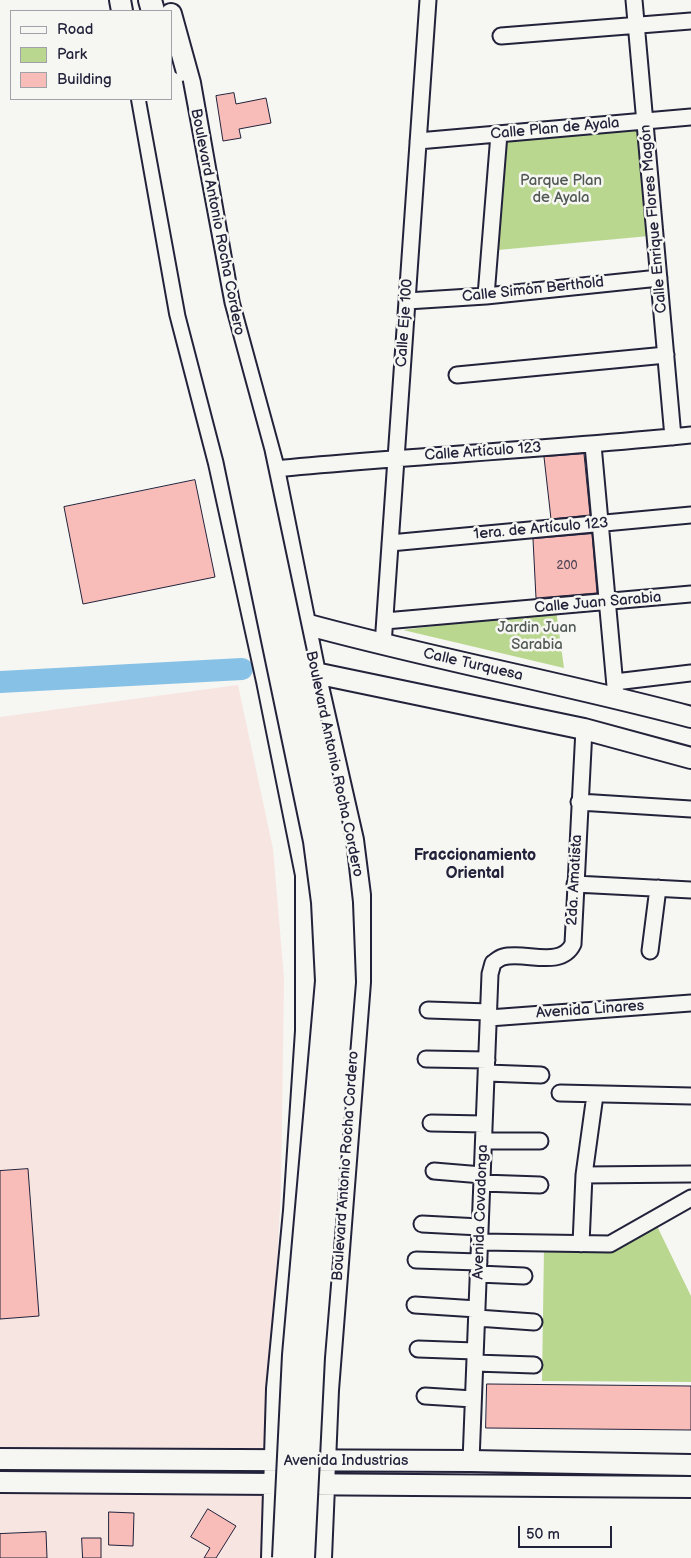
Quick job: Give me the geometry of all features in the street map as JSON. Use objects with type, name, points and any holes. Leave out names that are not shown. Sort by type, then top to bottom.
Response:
[{"type":"highway","name":"Boulevard Antonio Rocha Cordero","points":[[172,88],[213,307],[253,454],[320,771],[334,841],[341,903],[344,982],[313,1357],[303,1558]]},
{"type":"highway","points":[[158,100],[197,312],[235,458],[316,841],[323,892],[327,981],[294,1355],[284,1558]]},
{"type":"main road","name":"Boulevard Antonio Rocha Cordero","points":[[172,17],[190,83],[230,304],[274,469],[315,673],[356,858],[360,895],[362,953],[328,1390],[321,1558]]},
{"type":"main road","points":[[142,100],[180,313],[212,435],[267,681],[306,875],[306,1032],[294,1211],[277,1389],[272,1558]]},
{"type":"main road","points":[[243,576],[253,591],[267,596],[275,596],[282,593],[292,581],[294,565]]},
{"type":"main road","name":"Calle Turquesa","points":[[255,633],[305,624],[383,645],[616,689],[691,717]]},
{"type":"main road","points":[[267,681],[315,673],[584,729],[691,758]]},
{"type":"main road","points":[[277,735],[278,724],[283,716],[297,708],[314,709],[320,714],[327,725]]},
{"type":"main road","points":[[277,1389],[286,1411],[292,1416],[305,1420],[312,1418],[322,1410],[328,1390]]},
{"type":"main road","points":[[235,1460],[256,1453],[265,1447],[276,1425]]},
{"type":"main road","points":[[326,1426],[340,1447],[359,1461]]},
{"type":"main road","name":"Avenida Industrias","points":[[0,1459],[471,1461],[691,1465]]},
{"type":"main road","name":"Avenida Industrias","points":[[0,1482],[369,1483],[691,1487]]},
{"type":"main road","points":[[220,1483],[231,1483],[259,1501],[270,1518],[272,1534]]},
{"type":"main road","points":[[322,1532],[330,1504],[336,1496],[345,1488],[369,1483]]},
{"type":"main road","points":[[272,1534],[281,1515],[297,1509],[310,1514],[322,1532]]},
{"type":"street","name":"Calle Eje 100","points":[[383,645],[428,0]]},
{"type":"street","name":"Calle Enrique Flores Magón","points":[[634,0],[673,437]]},
{"type":"street","points":[[501,36],[691,21]]},
{"type":"street","name":"Calle Plan de Ayala","points":[[418,141],[691,117]]},
{"type":"street","points":[[486,296],[500,134]]},
{"type":"street","name":"Calle Simón Berthold","points":[[407,301],[486,296],[659,278]]},
{"type":"street","points":[[458,376],[666,355]]},
{"type":"street","name":"Calle Artículo 123","points":[[274,469],[396,457],[593,445],[691,435]]},
{"type":"street","points":[[593,445],[616,689],[691,673]]},
{"type":"street","name":"1era. de Artículo 123","points":[[390,543],[691,515]]},
{"type":"street","name":"Calle Juan Sarabia","points":[[385,621],[691,594]]},
{"type":"street","name":"2da. Amatista","points":[[493,963],[502,957],[560,957],[569,952],[573,944],[584,729]]},
{"type":"street","points":[[579,802],[691,808]]},
{"type":"street","points":[[575,884],[691,890]]},
{"type":"street","points":[[650,950],[658,888]]},
{"type":"street","name":"Avenida Covadonga","points":[[471,1461],[484,1124],[493,963]]},
{"type":"street","name":"Avenida Linares","points":[[428,1010],[489,1015],[691,1003]]},
{"type":"street","points":[[426,1059],[541,1075]]},
{"type":"street","points":[[560,1093],[691,1096]]},
{"type":"street","points":[[581,1244],[584,1175],[595,1095]]},
{"type":"street","points":[[431,1123],[484,1124]]},
{"type":"street","points":[[484,1141],[540,1141]]},
{"type":"street","points":[[434,1171],[482,1179],[540,1185]]},
{"type":"street","points":[[584,1175],[691,1174]]},
{"type":"street","points":[[422,1224],[480,1235],[581,1244],[610,1244],[691,1198]]},
{"type":"street","points":[[416,1260],[524,1276]]},
{"type":"street","points":[[415,1305],[534,1322]]},
{"type":"street","points":[[418,1349],[534,1365]]},
{"type":"street","points":[[425,1396],[474,1399]]},
{"type":"shaded area","points":[[238,685],[273,849],[284,978],[281,1189],[261,1558],[0,1558],[0,717]]},
{"type":"green space","name":"Parque Plan de Ayala","points":[[640,127],[649,236],[498,250],[504,140]]},
{"type":"green space","name":"Jardin Juan Sarabia","points":[[556,610],[564,668],[403,630]]},
{"type":"green space","points":[[656,1224],[691,1296],[691,1382],[542,1381],[544,1248],[613,1250]]},
{"type":"building","points":[[234,93],[236,104],[266,98],[271,123],[239,129],[241,138],[223,141],[216,96]]},
{"type":"building","points":[[584,454],[590,515],[551,519],[544,457]]},
{"type":"building","points":[[195,480],[215,577],[83,604],[64,507]]},
{"type":"building","points":[[592,534],[597,593],[536,598],[533,539]]},
{"type":"building","points":[[28,1169],[39,1316],[0,1319],[0,1171]]},
{"type":"building","points":[[487,1384],[691,1386],[691,1430],[486,1428]]},
{"type":"building","points":[[208,1509],[236,1526],[216,1558],[204,1558],[210,1548],[191,1537]]},
{"type":"building","points":[[109,1512],[134,1513],[133,1546],[109,1545]]},
{"type":"building","points":[[46,1532],[47,1558],[0,1558],[0,1534]]},
{"type":"building","points":[[82,1538],[101,1538],[101,1558],[83,1558]]},
{"type":"waterway","points":[[0,682],[242,669]]},
{"type":"district","name":"Fraccionamiento Oriental","points":[[475,865]]}]
